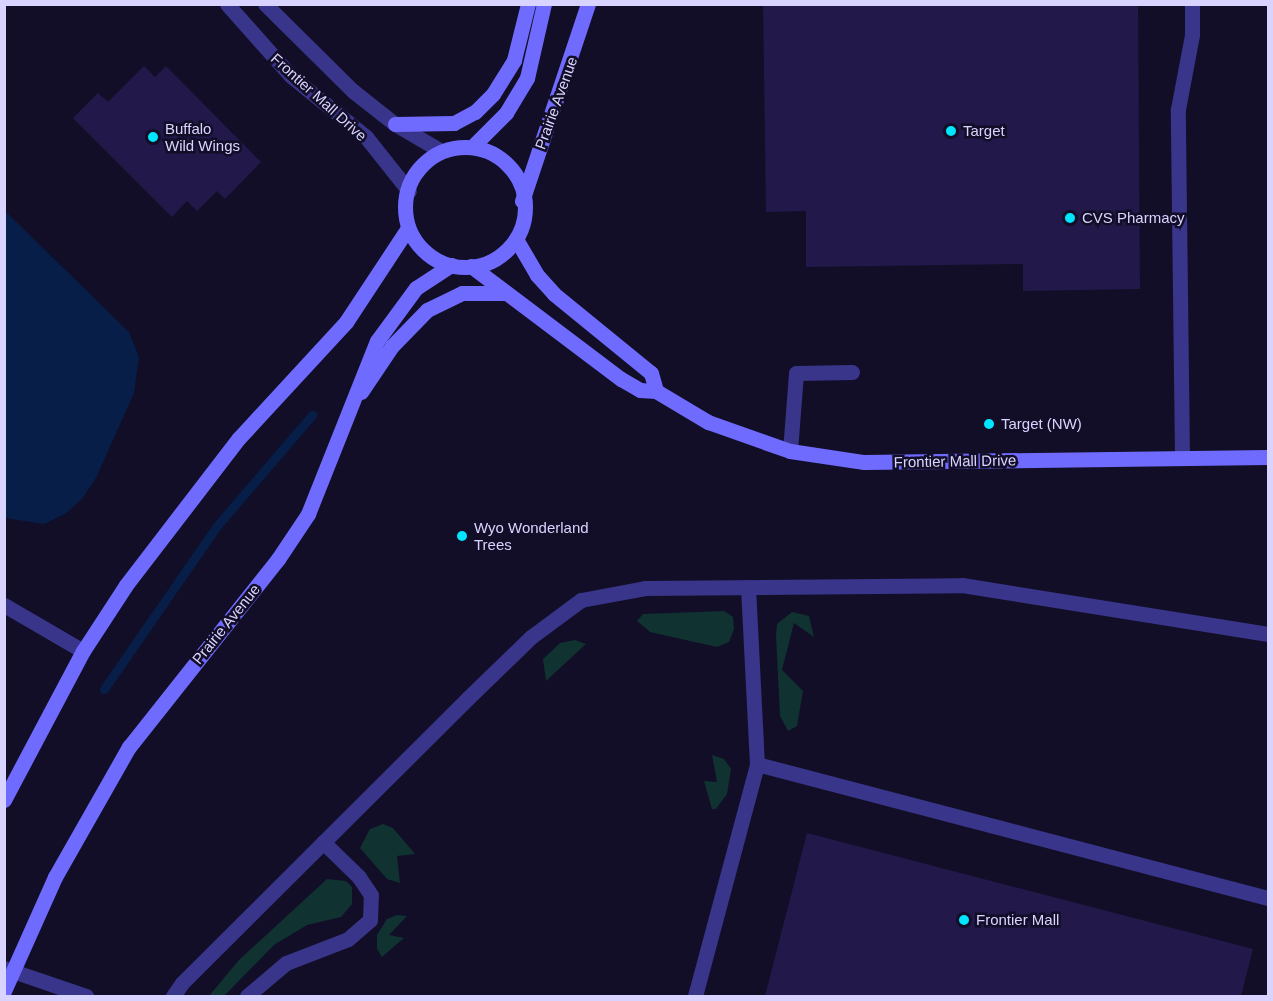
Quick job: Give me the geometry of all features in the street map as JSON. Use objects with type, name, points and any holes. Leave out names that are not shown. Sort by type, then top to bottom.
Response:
[{"type":"street","name":"Frontier Mall Drive","points":[[226,4],[291,76],[366,137],[409,191]]},
{"type":"street","name":"Frontier Mall Drive","points":[[265,4],[353,91],[395,124],[441,151]]},
{"type":"street","points":[[395,124],[434,126],[454,123],[476,112],[493,94],[514,60],[528,4]]},
{"type":"street","points":[[473,146],[507,165],[522,201],[516,239],[500,257],[471,266],[451,265],[422,251],[408,228],[405,216],[409,191],[420,170],[441,151],[473,146],[506,113],[527,78],[544,4]]},
{"type":"street","name":"Prairie Avenue","points":[[522,201],[588,4]]},
{"type":"street","points":[[1182,457],[1178,109],[1192,35],[1192,4]]},
{"type":"street","points":[[4,800],[83,651],[126,585],[239,438],[346,322],[408,228]]},
{"type":"street","points":[[516,239],[537,275],[554,294],[651,373],[656,391]]},
{"type":"street","name":"Prairie Avenue","points":[[4,991],[9,969],[55,877],[129,747],[278,559],[308,514],[377,341],[396,311],[416,288],[451,265]]},
{"type":"street","name":"Frontier Mall Drive","points":[[471,266],[621,379],[640,390],[656,391],[708,422],[790,451],[864,462],[1269,457]]},
{"type":"street","points":[[352,403],[376,374],[392,346],[427,310],[462,293],[507,293]]},
{"type":"street","points":[[790,451],[796,373],[852,372]]},
{"type":"street","points":[[173,996],[182,983],[531,637],[581,600],[645,588],[962,585],[1269,634]]},
{"type":"street","points":[[694,996],[757,764],[748,587]]},
{"type":"street","points":[[4,605],[83,651]]},
{"type":"street","points":[[757,764],[1269,898]]},
{"type":"street","points":[[247,996],[286,963],[310,950],[348,939],[370,920],[371,895],[359,877],[323,842]]},
{"type":"street","points":[[9,969],[86,996]]},
{"type":"green space","points":[[724,611],[733,617],[734,629],[729,642],[717,647],[650,632],[637,621],[643,614]]},
{"type":"green space","points":[[792,612],[809,616],[814,637],[794,623],[782,670],[803,691],[797,726],[788,731],[780,716],[776,636],[777,624]]},
{"type":"green space","points":[[575,640],[586,644],[546,681],[543,659],[560,643]]},
{"type":"green space","points":[[712,755],[724,759],[731,769],[727,794],[716,809],[712,809],[704,781],[717,782]]},
{"type":"green space","points":[[383,824],[393,828],[415,854],[397,856],[400,883],[387,879],[360,848],[370,829]]},
{"type":"green space","points":[[327,879],[346,881],[352,887],[352,904],[341,917],[307,925],[274,945],[224,996],[209,996],[239,960]]},
{"type":"green space","points":[[397,915],[407,916],[389,935],[404,938],[382,957],[377,949],[377,935],[387,919]]},
{"type":"water","points":[[5,211],[129,332],[139,357],[134,393],[96,478],[82,499],[65,514],[44,524],[5,518]]},
{"type":"building","name":"Target","points":[[763,4],[1138,4],[1140,289],[1023,291],[1023,264],[806,267],[806,211],[766,212]]},
{"type":"building","name":"Buffalo Wild Wings","points":[[144,66],[155,77],[166,66],[261,162],[225,199],[217,191],[197,211],[187,201],[172,217],[73,118],[98,93],[108,102]]},
{"type":"building","name":"Frontier Mall","points":[[807,833],[1253,949],[1241,996],[765,996]]},
{"type":"waterway","points":[[104,689],[216,527],[312,415]]},
{"type":"place","name":"Target","points":[[951,131]]},
{"type":"place","name":"Buffalo Wild Wings","points":[[153,137]]},
{"type":"place","name":"CVS Pharmacy","points":[[1070,218]]},
{"type":"place","name":"Target (NW)","points":[[989,424]]},
{"type":"place","name":"Wyo Wonderland Trees","points":[[462,536]]},
{"type":"place","name":"Frontier Mall","points":[[964,920]]}]
